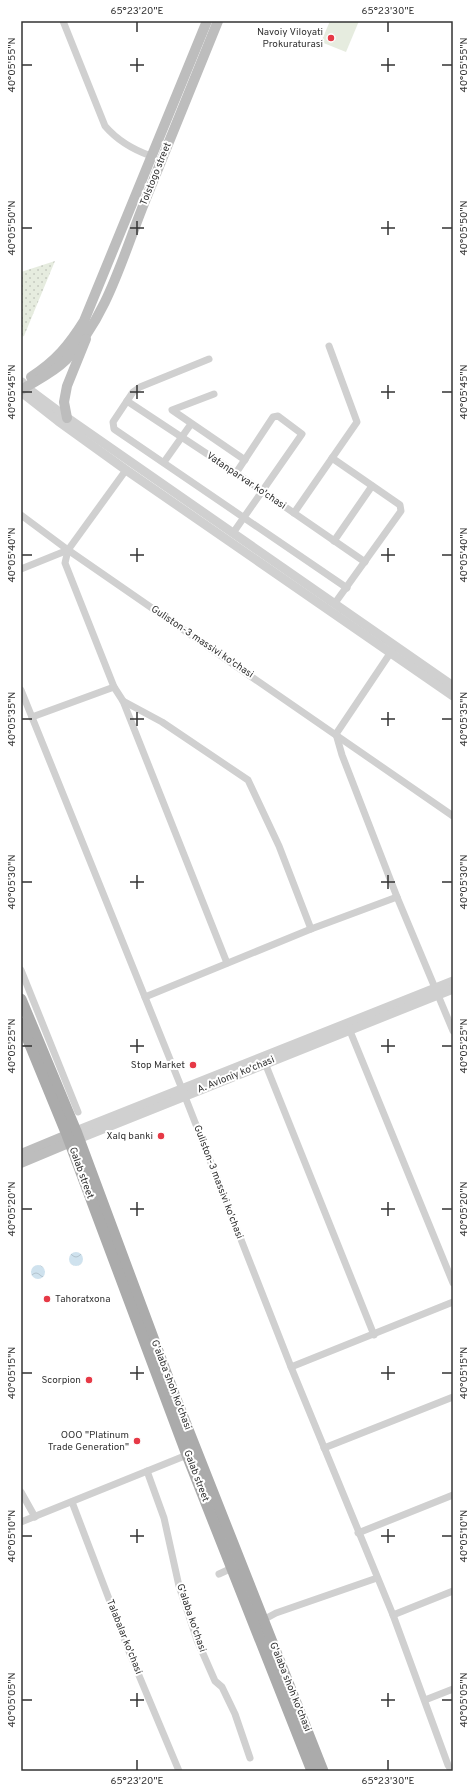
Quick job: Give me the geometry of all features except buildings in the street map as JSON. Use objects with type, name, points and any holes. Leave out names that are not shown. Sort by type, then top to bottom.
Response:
[{"type":"main road","name":"Tolstogo street","points":[[22,387],[66,348],[84,321],[207,21]]},
{"type":"main road","name":"Tolstogo street","points":[[22,387],[49,374],[66,360],[88,332],[105,303],[218,21]]},
{"type":"main road","points":[[67,418],[64,402],[67,386],[88,332]]},
{"type":"main road","name":"G'alaba shoh ko'chasi","points":[[21,999],[58,1076],[72,1137],[323,1771]]},
{"type":"main road","name":"Galab street","points":[[21,1023],[72,1137],[187,1455],[312,1771]]},
{"type":"main road","name":"A. Avloniy ko'chasi","points":[[21,1154],[72,1137]]},
{"type":"main road","name":"A. Avloniy ko'chasi","points":[[21,1163],[72,1137]]},
{"type":"street","name":"Tolstogo street","points":[[63,21],[105,126],[114,136],[142,153],[151,156]]},
{"type":"street","points":[[294,513],[357,422],[329,346]]},
{"type":"street","points":[[209,359],[140,387],[133,392],[113,422],[114,429],[346,588]]},
{"type":"street","points":[[22,387],[453,696]]},
{"type":"street","points":[[22,387],[58,421],[126,470],[335,603],[453,686]]},
{"type":"street","points":[[214,394],[172,410],[245,460]]},
{"type":"street","name":"Vatanparvar ko'chasi","points":[[127,401],[236,473],[365,562]]},
{"type":"street","points":[[230,535],[302,434],[278,416],[273,417],[236,473]]},
{"type":"street","points":[[164,462],[181,436],[191,424]]},
{"type":"street","points":[[332,458],[400,505],[401,511],[335,603]]},
{"type":"street","points":[[126,470],[68,550],[65,563],[114,687],[123,701],[227,963]]},
{"type":"street","points":[[334,541],[372,486]]},
{"type":"street","name":"Guliston-3 massivi ko'chasi","points":[[21,515],[68,550],[453,816]]},
{"type":"street","points":[[21,570],[68,550]]},
{"type":"street","points":[[391,652],[336,734],[342,754],[397,897],[453,1031]]},
{"type":"street","points":[[32,717],[114,687]]},
{"type":"street","name":"Guliston-3 massivi ko'chasi","points":[[21,690],[144,997],[184,1092],[291,1368],[358,1533],[393,1614],[452,1771]]},
{"type":"street","points":[[123,701],[162,722],[248,780],[279,846],[311,929]]},
{"type":"street","points":[[144,997],[311,929],[397,897]]},
{"type":"street","points":[[21,970],[58,1076],[78,1112]]},
{"type":"street","name":"A. Avloniy ko'chasi","points":[[184,1092],[350,1031],[437,992],[453,981]]},
{"type":"street","name":"A. Avloniy ko'chasi","points":[[72,1137],[437,992],[453,989]]},
{"type":"street","points":[[350,1031],[453,1284]]},
{"type":"street","points":[[265,1063],[374,1335]]},
{"type":"street","points":[[291,1368],[453,1302]]},
{"type":"street","points":[[324,1448],[453,1397]]},
{"type":"street","points":[[21,1522],[187,1455]]},
{"type":"street","name":"G'alaba ko'chasi","points":[[147,1471],[164,1518],[179,1586],[197,1640],[215,1681],[222,1687],[235,1714],[250,1758]]},
{"type":"street","points":[[21,1492],[35,1517]]},
{"type":"street","points":[[358,1533],[453,1495]]},
{"type":"street","name":"Talabalar ko'chasi","points":[[72,1502],[130,1654],[179,1771]]},
{"type":"street","points":[[219,1574],[232,1568]]},
{"type":"street","points":[[263,1620],[276,1613],[377,1578]]},
{"type":"street","points":[[393,1614],[453,1591]]},
{"type":"street","points":[[425,1700],[453,1689]]},
{"type":"shaded area","points":[[330,21],[359,21],[346,52],[321,42]]},
{"type":"shaded area","points":[[55,261],[24,336],[21,337],[21,272]]},
{"type":"water","points":[[76,1252],[81,1254],[83,1259],[81,1264],[76,1266],[71,1264],[69,1259],[71,1254]]},
{"type":"water","points":[[38,1265],[43,1267],[45,1272],[43,1277],[38,1279],[33,1277],[31,1272],[33,1267]]},
{"type":"place","name":"Navoiy Viloyati Prokuraturasi","points":[[331,38]]},
{"type":"place","name":"Stop Market","points":[[193,1065]]},
{"type":"place","name":"Xalq banki","points":[[161,1136]]},
{"type":"place","name":"Tahoratxona","points":[[47,1299]]},
{"type":"place","name":"Scorpion","points":[[89,1380]]},
{"type":"place","name":"OOO \"Platinum Trade Generation\"","points":[[137,1441]]}]
